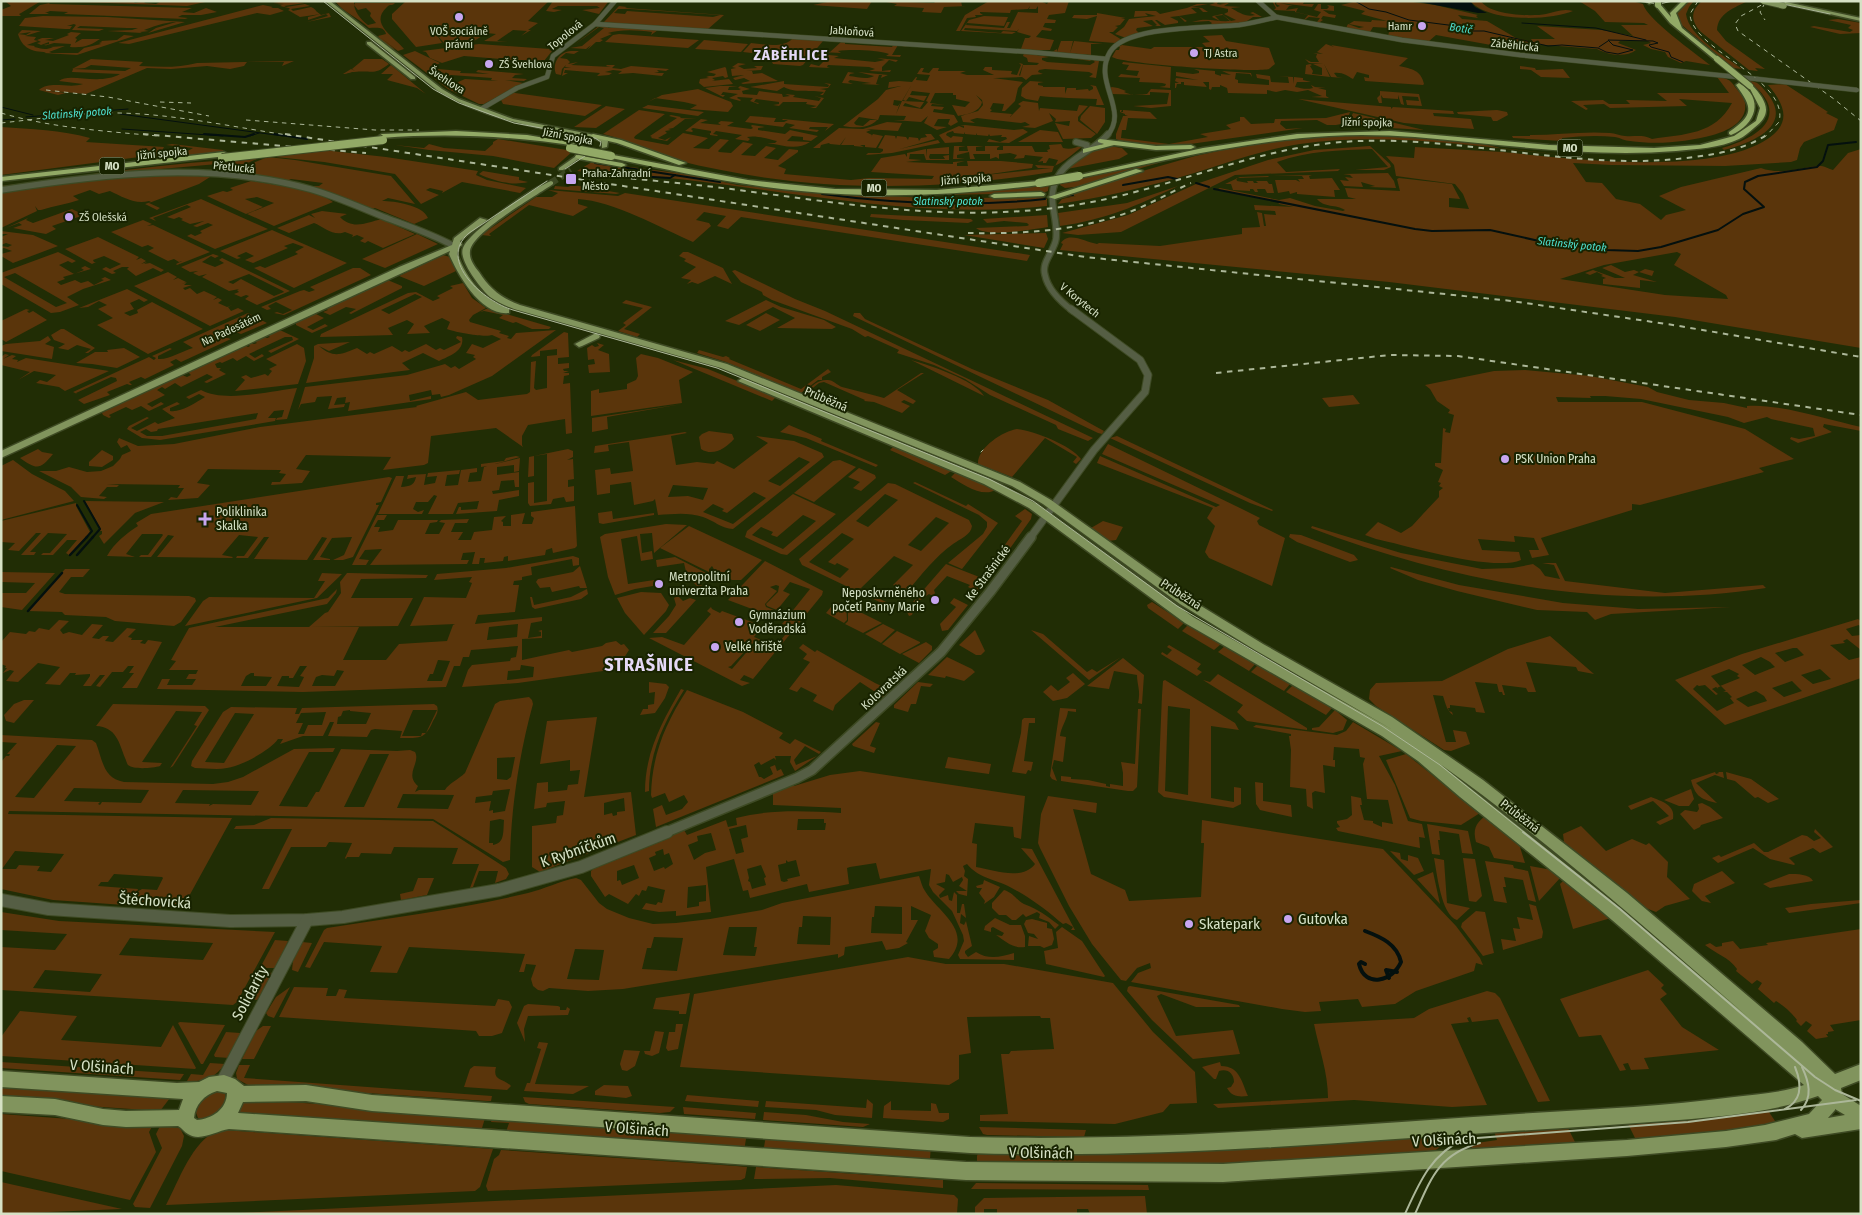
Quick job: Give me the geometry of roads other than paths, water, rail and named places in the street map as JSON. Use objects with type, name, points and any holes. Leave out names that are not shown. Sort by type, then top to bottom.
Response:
[{"type":"highway","points":[[1683,31],[1673,15],[1676,8],[1685,1]]},
{"type":"highway","name":"Jižní spojka","points":[[1079,173],[1106,165],[1208,145],[1285,133],[1349,129],[1418,132],[1609,147],[1682,145],[1718,138],[1734,131],[1747,121],[1752,112],[1752,105],[1748,95],[1655,12],[1649,3]]},
{"type":"highway","name":"Jižní spojka","points":[[614,154],[711,176],[793,188],[889,193],[968,191],[1293,136],[1357,133],[1420,135],[1608,151],[1652,151],[1691,148],[1734,139],[1757,125],[1762,116],[1763,105],[1757,94],[1750,86],[1668,18],[1658,3]]},
{"type":"highway","points":[[1106,165],[1130,155],[1126,145],[1113,138],[1110,135],[1111,132]]},
{"type":"highway","name":"Jižní spojka","points":[[1,179],[416,137],[469,135],[508,136],[776,181],[868,188],[959,186],[1039,180]]},
{"type":"highway","points":[[594,141],[604,144],[623,142]]},
{"type":"highway","points":[[594,141],[623,142],[696,168]]},
{"type":"highway","points":[[1100,141],[1161,148],[1208,145]]},
{"type":"highway","points":[[1086,151],[1104,145],[1126,145]]},
{"type":"highway","points":[[1054,191],[1094,184],[1221,147]]},
{"type":"highway","name":"Jižní spojka","points":[[1,184],[223,156]]},
{"type":"highway","points":[[586,156],[711,176]]},
{"type":"highway","points":[[889,193],[948,197],[1041,194]]},
{"type":"main road","name":"Švehlova","points":[[327,1],[440,90],[457,100],[514,121],[594,141]]},
{"type":"main road","points":[[1763,1],[1861,21]]},
{"type":"main road","points":[[1772,1],[1785,5]]},
{"type":"main road","points":[[320,3],[349,27]]},
{"type":"main road","name":"Švehlova","points":[[356,33],[419,83]]},
{"type":"main road","name":"Švehlova","points":[[432,93],[464,109],[514,127],[594,141]]},
{"type":"main road","points":[[561,169],[586,156]]},
{"type":"main road","points":[[571,170],[586,156]]},
{"type":"main road","points":[[456,247],[469,230],[543,181]]},
{"type":"main road","points":[[456,247],[551,183]]},
{"type":"main road","name":"Na Padesátém","points":[[1,455],[434,254],[456,247]]},
{"type":"main road","name":"Na Padesátém","points":[[1,449],[456,247]]},
{"type":"main road","name":"Průběžná","points":[[456,247],[473,290],[489,304],[508,312],[710,368],[988,482],[1050,511]]},
{"type":"main road","name":"Průběžná","points":[[456,247],[466,258],[481,284],[492,296],[499,300],[724,366],[1016,484],[1050,511],[1184,601],[1259,647],[1388,720],[1463,772],[1539,830],[1622,898],[1789,1042],[1828,1089],[1861,1116]]},
{"type":"main road","points":[[579,344],[596,336]]},
{"type":"main road","name":"V Olšinách","points":[[1,1079],[177,1091],[201,1090],[215,1083],[228,1086],[244,1094],[306,1093],[372,1103],[970,1145],[1033,1147],[1188,1143],[1612,1117],[1708,1109],[1776,1100],[1828,1089],[1861,1072]]},
{"type":"main road","points":[[219,1122],[232,1107],[236,1095],[228,1086]]},
{"type":"main road","points":[[1769,1132],[1814,1121],[1828,1089]]},
{"type":"main road","points":[[186,1120],[188,1106],[201,1090]]},
{"type":"main road","name":"V Olšinách","points":[[1,1104],[54,1107],[118,1118],[170,1117],[186,1120],[189,1125],[199,1129],[219,1122],[229,1121],[966,1171],[1081,1173],[1222,1173],[1627,1148],[1726,1140],[1769,1132],[1811,1129],[1861,1121]]},
{"type":"street","name":"Topolová","points":[[481,109],[517,88],[547,77],[553,56],[595,24],[615,1]]},
{"type":"street","points":[[1258,1],[1277,17]]},
{"type":"street","points":[[1041,194],[1054,191],[1059,173],[1067,164],[1111,132],[1116,116],[1104,79],[1107,60],[1111,50],[1119,44],[1145,34],[1240,24],[1277,17]]},
{"type":"street","name":"Záběhlická","points":[[1277,17],[1483,52],[1861,90]]},
{"type":"street","name":"Jabloňová","points":[[595,24],[1018,51],[1107,60]]},
{"type":"street","points":[[1076,142],[1087,145],[1086,151]]},
{"type":"street","name":"Přetlucká","points":[[1,190],[66,180],[130,174],[198,173],[235,176],[318,192],[456,247]]},
{"type":"street","name":"V Korytech","points":[[1050,511],[1110,430],[1143,395],[1149,378],[1148,371],[1138,358],[1058,299],[1046,283],[1044,267],[1056,240],[1054,191]]},
{"type":"street","name":"Ke Strašnické","points":[[947,644],[990,592],[1050,511]]},
{"type":"street","name":"Kolovratská","points":[[837,748],[947,644]]},
{"type":"street","name":"K Rybníčkům","points":[[307,920],[344,917],[435,902],[521,885],[581,868],[806,774],[837,748]]},
{"type":"street","name":"Štěchovická","points":[[1,900],[38,908],[68,911],[230,921],[307,920]]},
{"type":"street","name":"Solidarity","points":[[228,1086],[307,920]]},
{"type":"waterway","name":"Botič","points":[[1355,1],[1369,9],[1386,12],[1409,20],[1456,26],[1469,31],[1484,31],[1548,46],[1562,45],[1598,48],[1606,52],[1618,54],[1633,50],[1613,45],[1608,40],[1653,41],[1658,43],[1649,45],[1651,47],[1669,52],[1671,57],[1683,62]]},
{"type":"waterway","points":[[1522,23],[1596,28],[1646,40]]},
{"type":"waterway","name":"Botič","points":[[1599,47],[1608,41]]},
{"type":"waterway","points":[[1,107],[33,115]]},
{"type":"waterway","name":"Slatinský potok","points":[[26,117],[128,109]]},
{"type":"waterway","points":[[120,114],[283,136]]},
{"type":"waterway","name":"Slatinský potok","points":[[1,120],[15,119]]},
{"type":"waterway","points":[[122,129],[223,136]]},
{"type":"waterway","points":[[250,136],[259,133]]},
{"type":"waterway","points":[[204,134],[245,137],[254,134]]},
{"type":"waterway","points":[[274,134],[307,139]]},
{"type":"waterway","name":"Slatinský potok","points":[[1214,189],[1415,229],[1432,231],[1490,230],[1539,241],[1606,250],[1638,251],[1661,247],[1718,230],[1743,214],[1764,207],[1744,189],[1745,182],[1758,176],[1817,167],[1823,161],[1828,145],[1856,142]]},
{"type":"waterway","points":[[615,143],[633,149]]},
{"type":"waterway","name":"Slatinský potok","points":[[595,163],[675,175]]},
{"type":"waterway","points":[[587,173],[670,178],[675,175]]},
{"type":"waterway","name":"Slatinský potok","points":[[675,175],[720,182]]},
{"type":"waterway","name":"Slatinský potok","points":[[1123,185],[1168,177],[1177,179]]},
{"type":"waterway","name":"Slatinský potok","points":[[1196,183],[1209,187]]},
{"type":"waterway","name":"Slatinský potok","points":[[822,194],[878,200],[961,204],[1045,199]]},
{"type":"waterway","name":"Slatinský potok","points":[[1063,196],[1073,195]]},
{"type":"waterway","points":[[84,501],[100,529],[92,538]]},
{"type":"waterway","points":[[77,505],[92,531],[86,538]]},
{"type":"waterway","points":[[70,555],[87,537]]},
{"type":"waterway","points":[[77,555],[93,537]]},
{"type":"waterway","points":[[28,611],[62,573]]},
{"type":"waterway","points":[[1365,931],[1387,942],[1396,950],[1401,962],[1394,972]]},
{"type":"waterway","points":[[1365,964],[1361,962],[1359,964],[1362,972],[1367,977],[1379,980],[1388,976]]},
{"type":"waterway","points":[[1388,976],[1386,970],[1394,972]]},
{"type":"waterway","points":[[1388,976],[1394,972]]},
{"type":"tunnel","points":[[551,183],[571,170]]},
{"type":"tram line","points":[[323,1],[433,89],[459,103],[514,123],[595,138],[601,142],[600,146]]},
{"type":"tram line","points":[[1637,1],[1659,4],[1673,1]]},
{"type":"tram line","points":[[1769,1],[1830,14]]},
{"type":"tram line","points":[[565,169],[588,154]]},
{"type":"tram line","points":[[547,181],[469,233],[460,244],[458,256],[461,268],[478,290],[490,299],[513,310],[717,368],[989,479],[1033,501],[1177,606],[1382,726],[1440,765],[1525,833]]},
{"type":"tram line","points":[[1523,832],[1620,909],[1815,1077],[1835,1090],[1861,1101]]},
{"type":"tram line","points":[[1785,1109],[1798,1096],[1800,1085],[1795,1067]]},
{"type":"tram line","points":[[1802,1067],[1809,1089],[1804,1107]]},
{"type":"tram line","points":[[1804,1107],[1856,1100]]},
{"type":"tram line","points":[[1405,1214],[1427,1170],[1443,1153],[1464,1139],[1688,1122],[1804,1107]]},
{"type":"tram line","points":[[1801,1110],[1804,1107]]},
{"type":"tram line","points":[[1415,1214],[1426,1189],[1438,1169],[1455,1154],[1480,1143]]},
{"type":"railway","points":[[1698,1],[1690,14],[1695,27],[1706,40],[1756,78],[1770,92],[1778,106],[1779,122],[1768,134]]},
{"type":"railway","points":[[1765,3],[1769,1]]},
{"type":"railway","points":[[1765,3],[1760,12],[1765,20]]},
{"type":"railway","points":[[1765,3],[1741,16],[1735,24],[1738,31],[1834,99],[1861,121]]},
{"type":"railway","points":[[46,90],[108,97],[209,116]]},
{"type":"railway","points":[[160,102],[191,103]]},
{"type":"railway","points":[[1,113],[30,120]]},
{"type":"railway","points":[[30,120],[104,113],[140,114],[294,136]]},
{"type":"railway","points":[[1,123],[30,120]]},
{"type":"railway","points":[[30,120],[59,126],[158,136]]},
{"type":"railway","points":[[246,120],[375,130],[419,130]]},
{"type":"railway","points":[[143,134],[366,153]]},
{"type":"railway","points":[[285,134],[1085,257],[1512,301],[1673,325],[1861,357]]},
{"type":"railway","points":[[609,176],[859,205],[940,212],[980,213],[1061,207],[1099,201],[1247,160],[1322,144],[1360,141],[1403,141],[1616,161],[1701,156],[1745,146],[1768,134]]},
{"type":"railway","points":[[968,233],[1030,232],[1092,223],[1147,205],[1191,183]]},
{"type":"railway","points":[[1216,373],[1390,355],[1458,356],[1861,415]]},
{"type":"place","name":"VOŠ sociálně právní","points":[[459,17]]},
{"type":"place","name":"Hamr","points":[[1422,26]]},
{"type":"place","name":"TJ Astra","points":[[1194,53]]},
{"type":"place","name":"ZŠ Švehlova","points":[[489,64]]},
{"type":"place","name":"Praha-Zahradní Město","points":[[571,179]]},
{"type":"place","name":"ZŠ Olešská","points":[[69,217]]},
{"type":"place","name":"PSK Union Praha","points":[[1505,459]]},
{"type":"place","name":"Poliklinika Skalka","points":[[205,519]]},
{"type":"place","name":"Metropolitní univerzita Praha","points":[[659,584]]},
{"type":"place","name":"Neposkvrněného početí Panny Marie","points":[[935,600]]},
{"type":"place","name":"Gymnázium Voděradská","points":[[739,622]]},
{"type":"place","name":"Velké hřiště","points":[[715,647]]},
{"type":"place","name":"Gutovka","points":[[1288,919]]},
{"type":"place","name":"Skatepark","points":[[1189,924]]},
{"type":"district","name":"ZÁBĚHLICE","points":[[791,55]]},
{"type":"district","name":"STRAŠNICE","points":[[649,665]]}]
